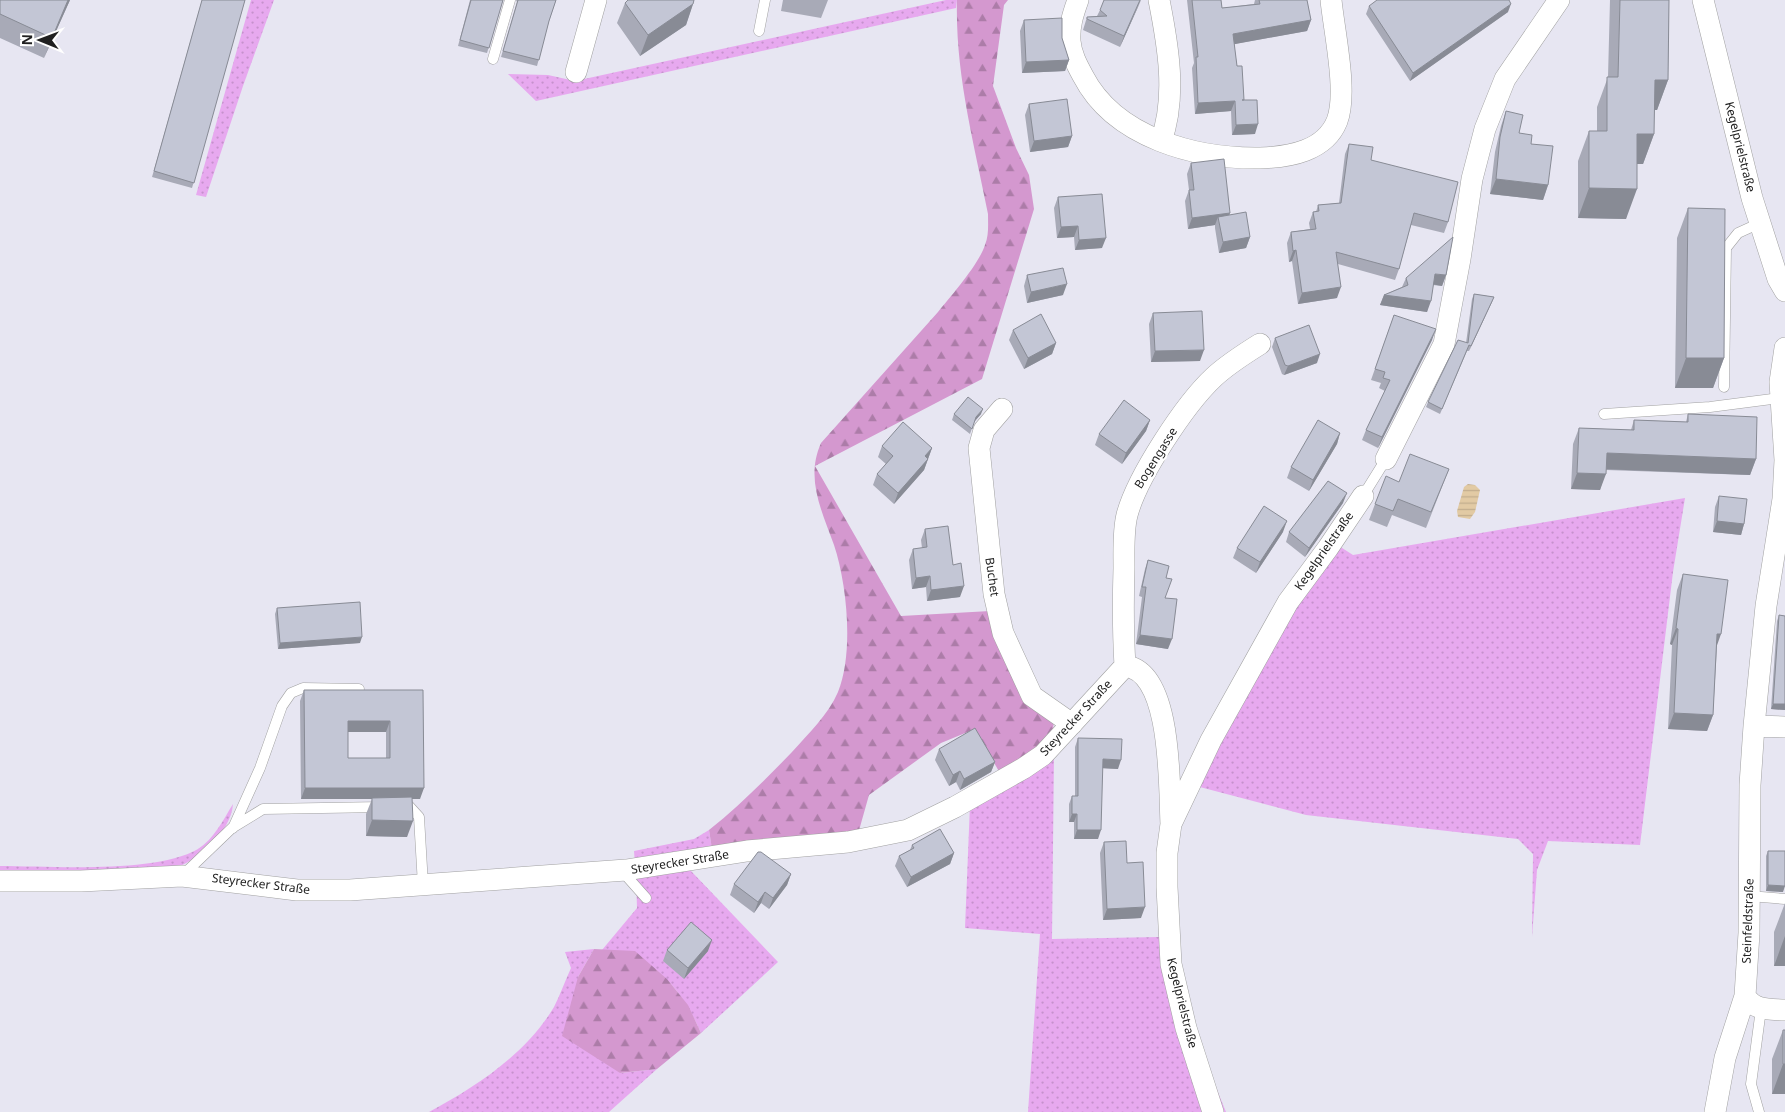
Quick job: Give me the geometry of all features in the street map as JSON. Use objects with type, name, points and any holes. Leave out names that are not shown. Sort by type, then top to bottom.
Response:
[{"type":"street","points":[[576,72],[596,0]]},
{"type":"street","points":[[1078,0],[1072,18],[1070,42],[1074,59],[1085,81],[1098,99],[1131,126],[1162,141],[1186,150],[1240,158],[1294,154],[1320,144],[1332,132],[1341,106],[1331,0]]},
{"type":"street","points":[[1159,0],[1167,48],[1169,95],[1167,121],[1162,141]]},
{"type":"street","name":"Kegelprielstraße","points":[[1386,459],[1444,344],[1460,259],[1472,179],[1485,129],[1505,79],[1558,0]]},
{"type":"street","name":"Kegelprielstraße","points":[[1703,0],[1760,223],[1778,279],[1785,291]]},
{"type":"street","name":"Bogengasse","points":[[1125,666],[1123,622],[1124,539],[1127,516],[1134,495],[1148,468],[1196,398],[1213,378],[1260,344]]},
{"type":"street","name":"Steinfeldstraße","points":[[1715,1112],[1726,1058],[1745,996],[1750,896],[1750,785],[1754,726],[1766,606],[1784,499],[1780,382],[1785,348]]},
{"type":"street","name":"Buchet","points":[[1002,409],[984,430],[979,448],[994,594],[1003,633],[1032,696],[1072,724]]},
{"type":"street","name":"Kegelprielstraße","points":[[1212,1112],[1186,1028],[1171,964],[1167,853],[1172,824],[1211,740],[1288,602],[1363,496]]},
{"type":"street","points":[[1125,666],[1134,667],[1141,673],[1151,686],[1161,709],[1167,749],[1172,824]]},
{"type":"street","name":"Steyrecker Straße","points":[[0,881],[63,881],[182,876],[297,890],[350,890],[622,870],[747,851],[848,842],[908,830],[955,807],[1024,768],[1043,755],[1125,666]]},
{"type":"street","points":[[1754,726],[1785,727]]},
{"type":"street","points":[[1745,996],[1751,1005],[1761,1009],[1785,1010]]},
{"type":"lane","points":[[494,59],[510,0]]},
{"type":"lane","points":[[759,31],[765,0]]},
{"type":"lane","points":[[1724,387],[1726,248],[1738,233],[1760,223]]},
{"type":"lane","points":[[1604,414],[1710,407],[1780,398]]},
{"type":"lane","name":"Kegelprielstraße","points":[[1363,496],[1386,459]]},
{"type":"lane","points":[[232,828],[263,760],[282,706],[291,693],[302,688],[359,689]]},
{"type":"lane","points":[[182,876],[232,828],[263,809],[409,806],[419,816],[423,886]]},
{"type":"lane","points":[[622,870],[646,898]]},
{"type":"lane","points":[[1750,896],[1785,898]]},
{"type":"lane","points":[[1759,1112],[1751,1084],[1761,1009]]},
{"type":"shaded area","points":[[251,0],[274,0],[206,197],[196,195]]},
{"type":"shaded area","points":[[946,0],[957,0],[956,8],[536,101],[508,74],[548,75],[575,81]]},
{"type":"shaded area","points":[[1468,484],[1475,485],[1480,490],[1475,512],[1470,519],[1458,517],[1457,511],[1464,487]]},
{"type":"shaded area","points":[[1685,498],[1673,572],[1640,845],[1548,841],[1537,870],[1532,937],[1533,854],[1518,839],[1306,815],[1196,786],[1276,636],[1339,546],[1353,555]]},
{"type":"shaded area","points":[[1054,753],[1052,939],[1159,937],[1195,1036],[1226,1112],[1028,1112],[1040,934],[965,928],[970,804]]},
{"type":"shaded area","points":[[233,804],[231,815],[226,825],[211,844],[202,853],[171,870],[0,876],[0,866],[102,867],[156,862],[179,857],[204,845],[218,829]]},
{"type":"shaded area","points":[[709,830],[712,849],[635,864],[634,851],[694,839]]},
{"type":"shaded area","points":[[690,864],[691,871],[778,962],[701,1033],[685,1002],[664,977],[637,959],[621,953],[602,950],[637,908],[636,876]]},
{"type":"shaded area","points":[[594,949],[578,977],[620,1073],[657,1069],[609,1112],[429,1112],[482,1080],[515,1054],[543,1024],[554,1007],[571,968],[565,952]]},
{"type":"green space","points":[[957,0],[1008,0],[1004,5],[993,86],[1016,148],[1029,175],[1034,209],[982,379],[815,466],[816,456],[821,443],[938,312],[982,253],[988,234],[988,214],[962,82],[957,28]]},
{"type":"green space","points":[[815,466],[901,616],[990,611],[1054,721],[1052,736],[1001,775],[975,729],[941,743],[869,795],[858,834],[712,849],[709,830],[762,783],[811,731],[824,716],[834,700],[843,676],[847,639],[845,598],[839,561],[817,495]]},
{"type":"green space","points":[[594,949],[635,951],[667,979],[688,1005],[701,1033],[657,1069],[620,1073],[562,1036],[578,977]]},
{"type":"building","points":[[0,0],[68,0],[52,38],[0,14]]},
{"type":"building","points":[[202,0],[245,0],[194,183],[154,171]]},
{"type":"building","points":[[471,0],[503,0],[489,48],[460,40]]},
{"type":"building","points":[[518,0],[556,0],[539,60],[503,51]]},
{"type":"building","points":[[628,0],[694,0],[693,4],[648,35],[625,3]]},
{"type":"building","points":[[1104,0],[1140,0],[1124,36],[1087,19],[1087,17],[1107,16],[1100,10]]},
{"type":"building","points":[[1192,0],[1221,0],[1222,8],[1260,4],[1259,0],[1307,0],[1311,20],[1233,34],[1237,66],[1242,66],[1244,100],[1257,100],[1258,124],[1236,125],[1235,101],[1198,103],[1196,57],[1198,57]]},
{"type":"building","points":[[1377,0],[1509,0],[1511,4],[1413,73],[1369,6]]},
{"type":"building","points":[[1620,0],[1669,0],[1668,80],[1655,80],[1654,134],[1637,134],[1637,189],[1589,188],[1589,131],[1607,131],[1607,77],[1618,77]]},
{"type":"building","points":[[1062,18],[1062,38],[1069,60],[1026,62],[1024,20]]},
{"type":"building","points":[[1067,99],[1072,136],[1034,141],[1029,104]]},
{"type":"building","points":[[1506,111],[1523,115],[1519,133],[1532,135],[1531,144],[1553,146],[1548,185],[1496,179],[1500,137]]},
{"type":"building","points":[[1349,144],[1373,147],[1371,160],[1458,182],[1448,222],[1414,213],[1399,269],[1336,252],[1341,287],[1302,293],[1296,250],[1293,251],[1291,232],[1316,229],[1313,212],[1319,211],[1318,205],[1341,203]]},
{"type":"building","points":[[1224,159],[1230,213],[1192,218],[1189,190],[1194,190],[1191,163]]},
{"type":"building","points":[[1102,194],[1106,238],[1079,240],[1078,226],[1061,227],[1058,197]]},
{"type":"building","points":[[1688,208],[1725,209],[1724,358],[1686,358]]},
{"type":"building","points":[[1246,212],[1250,237],[1223,242],[1218,217]]},
{"type":"building","points":[[1453,237],[1446,275],[1435,274],[1431,301],[1384,295],[1408,285],[1406,278]]},
{"type":"building","points":[[1063,268],[1067,284],[1031,292],[1027,275]]},
{"type":"building","points":[[1474,294],[1494,297],[1471,346],[1469,345],[1442,409],[1428,402],[1458,340],[1468,343]]},
{"type":"building","points":[[1202,311],[1204,350],[1155,351],[1153,313]]},
{"type":"building","points":[[1041,314],[1056,343],[1028,358],[1013,330]]},
{"type":"building","points":[[1394,315],[1436,329],[1382,437],[1366,430],[1390,380],[1383,378],[1385,372],[1375,369]]},
{"type":"building","points":[[1309,325],[1320,354],[1288,366],[1285,365],[1275,338]]},
{"type":"building","points":[[968,397],[983,409],[976,417],[972,429],[954,414]]},
{"type":"building","points":[[1124,400],[1150,420],[1126,453],[1099,434]]},
{"type":"building","points":[[1688,414],[1757,417],[1756,459],[1607,453],[1606,474],[1577,473],[1579,428],[1634,430],[1634,420],[1688,422]]},
{"type":"building","points":[[1318,420],[1340,433],[1313,480],[1291,467]]},
{"type":"building","points":[[903,422],[932,448],[925,456],[928,459],[898,493],[877,474],[893,456],[882,446]]},
{"type":"building","points":[[1410,454],[1449,469],[1431,512],[1398,499],[1393,511],[1375,504],[1386,476],[1399,482]]},
{"type":"building","points":[[1328,481],[1347,493],[1309,548],[1289,532]]},
{"type":"building","points":[[1719,496],[1747,499],[1744,524],[1717,521]]},
{"type":"building","points":[[1264,506],[1287,521],[1260,562],[1237,548]]},
{"type":"building","points":[[948,526],[953,565],[961,563],[964,586],[931,590],[930,576],[916,578],[913,549],[927,547],[925,529]]},
{"type":"building","points":[[1148,560],[1169,566],[1166,578],[1172,579],[1165,598],[1177,599],[1172,639],[1140,635],[1146,587],[1142,587]]},
{"type":"building","points":[[1683,574],[1728,580],[1721,634],[1717,634],[1713,715],[1674,713],[1678,629],[1676,628]]},
{"type":"building","points":[[360,602],[362,637],[280,643],[277,608]]},
{"type":"building","points":[[1779,615],[1785,616],[1785,704],[1773,704]]},
{"type":"building","points":[[304,690],[423,690],[424,788],[305,788]],"holes":[[[348,721],[390,721],[390,758],[348,758]]]},
{"type":"building","points":[[975,728],[995,762],[964,779],[960,771],[953,775],[939,749]]},
{"type":"building","points":[[1078,738],[1122,739],[1121,760],[1103,759],[1101,830],[1077,830],[1077,814],[1072,814],[1072,796],[1078,796]]},
{"type":"building","points":[[412,797],[413,821],[372,820],[372,798]]},
{"type":"building","points":[[940,829],[954,853],[911,877],[899,856],[914,848],[912,845]]},
{"type":"building","points":[[1126,841],[1127,863],[1143,862],[1145,907],[1107,909],[1104,842]]},
{"type":"building","points":[[1768,851],[1785,851],[1785,886],[1768,885]]},
{"type":"building","points":[[758,852],[761,852],[791,874],[773,898],[765,892],[758,902],[734,884]]},
{"type":"building","points":[[691,922],[712,940],[688,968],[667,950]]},
{"type":"building","points":[[1783,1030],[1785,1030],[1785,1064],[1783,1064]]}]
